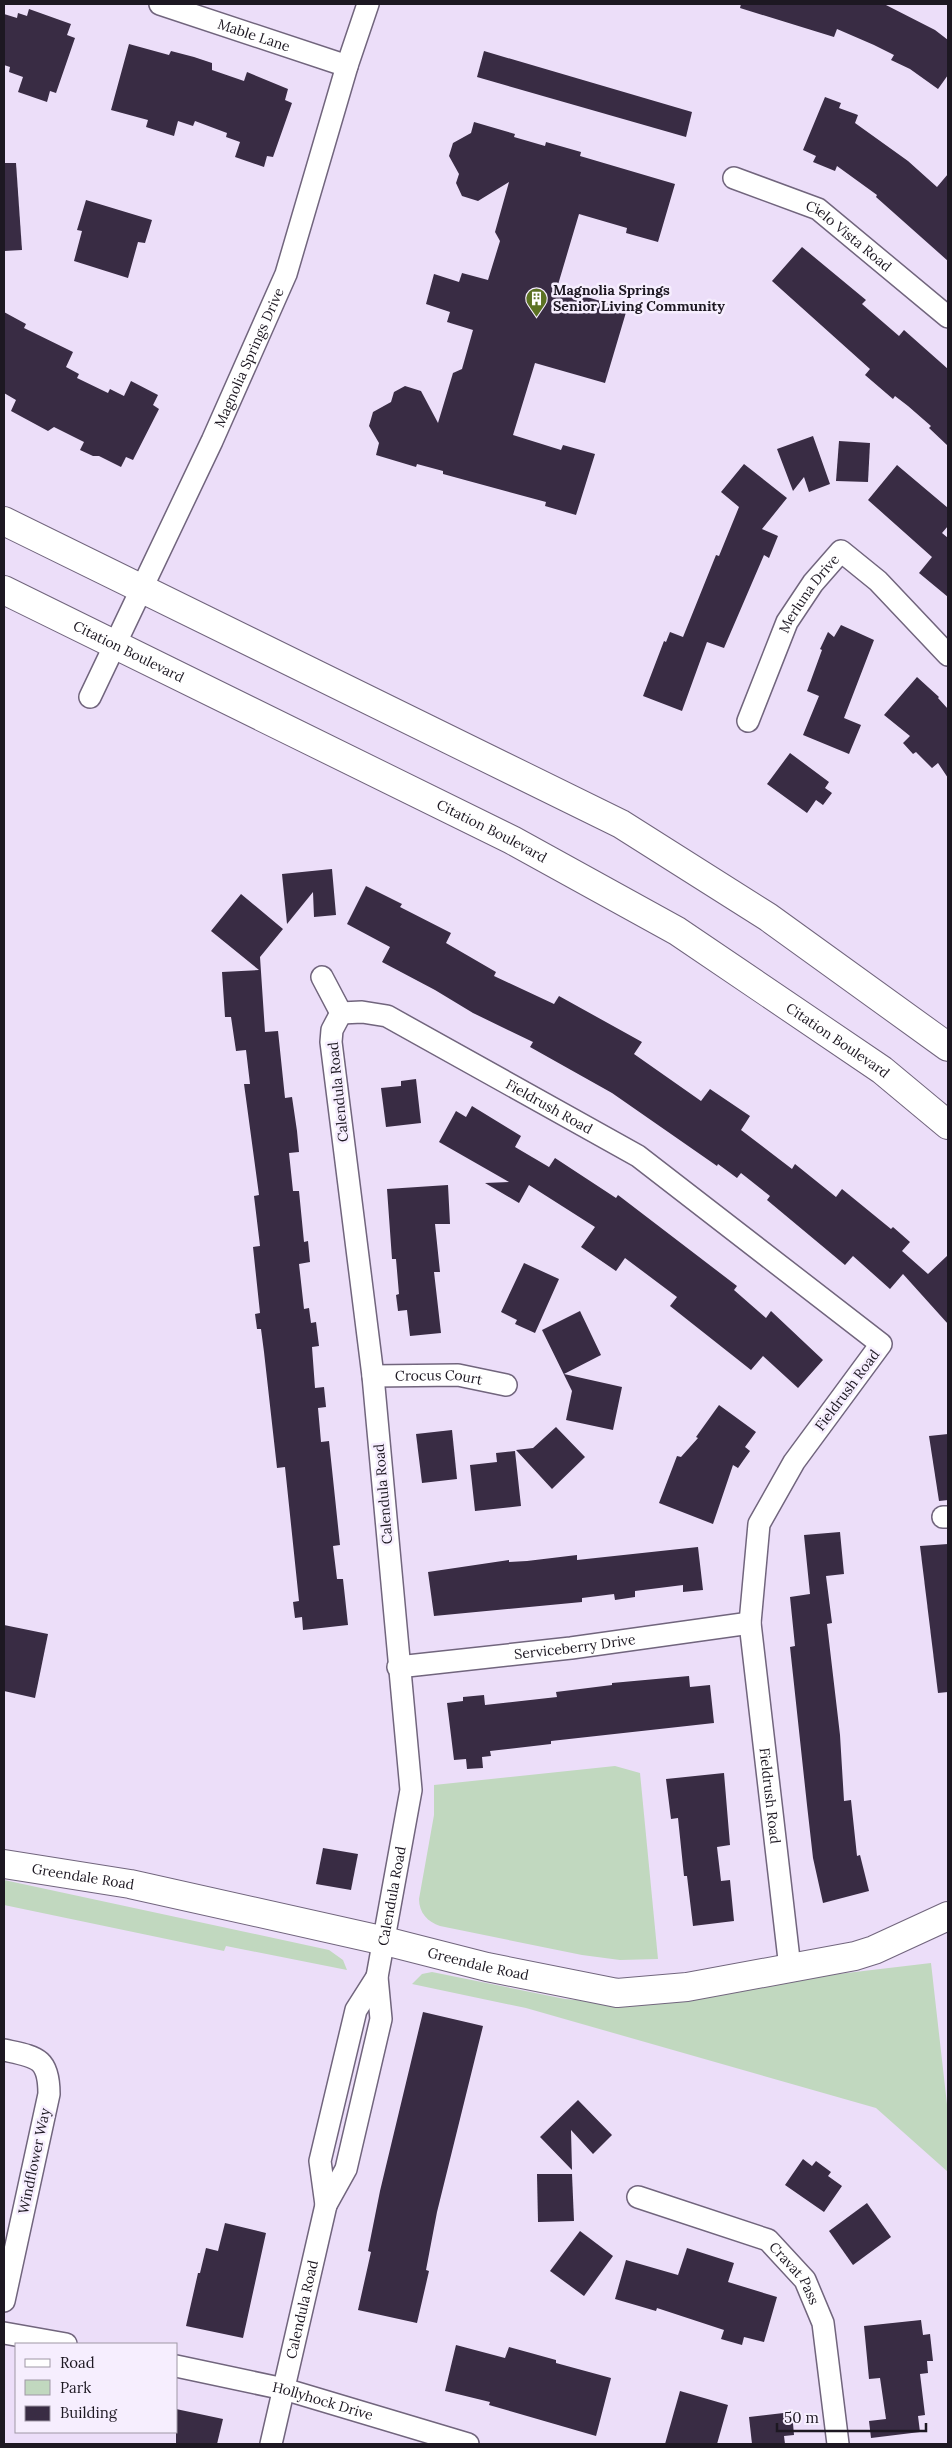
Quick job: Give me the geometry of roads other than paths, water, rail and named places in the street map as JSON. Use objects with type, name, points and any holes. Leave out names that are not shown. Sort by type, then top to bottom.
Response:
[{"type":"main road","points":[[4,521],[621,824],[768,917],[948,1047]]},
{"type":"main road","name":"Citation Boulevard","points":[[4,590],[512,840],[677,931],[882,1070],[948,1125]]},
{"type":"main road","name":"Greendale Road","points":[[4,1864],[130,1884],[264,1916],[385,1940],[487,1967],[617,1993],[656,1992],[790,1968],[874,1950],[948,1916]]},
{"type":"street","name":"Mable Lane","points":[[160,4],[347,66]]},
{"type":"street","name":"Magnolia Springs Drive","points":[[90,697],[140,588],[212,441],[286,274],[347,66],[368,4]]},
{"type":"street","name":"Cielo Vista Road","points":[[734,178],[818,209],[948,317]]},
{"type":"street","name":"Merluna Drive","points":[[748,721],[787,622],[813,583],[841,551],[878,581],[948,655]]},
{"type":"street","points":[[322,977],[341,1014]]},
{"type":"street","name":"Fieldrush Road","points":[[341,1014],[362,1012],[387,1016],[638,1156],[881,1344],[794,1462],[759,1524],[753,1568],[750,1623],[790,1968]]},
{"type":"street","name":"Calendula Road","points":[[271,2444],[326,2204],[320,2161],[356,2010],[377,1977],[411,1790],[398,1667],[373,1376],[331,1042],[332,1030],[341,1014]]},
{"type":"street","name":"Crocus Court","points":[[373,1376],[458,1375],[506,1385]]},
{"type":"street","name":"Serviceberry Drive","points":[[398,1667],[571,1648],[750,1623]]},
{"type":"street","name":"Windflower Way","points":[[4,2050],[38,2060],[46,2068],[49,2077],[49,2094],[4,2300]]},
{"type":"street","name":"Cravat Pass","points":[[638,2197],[768,2240],[804,2280],[823,2323],[838,2444]]},
{"type":"street","points":[[4,2333],[60,2343]]},
{"type":"street","name":"Hollyhock Drive","points":[[178,2366],[284,2389],[468,2444]]},
{"type":"place","name":"Magnolia Springs Senior Living Community","points":[[537,317]]}]
